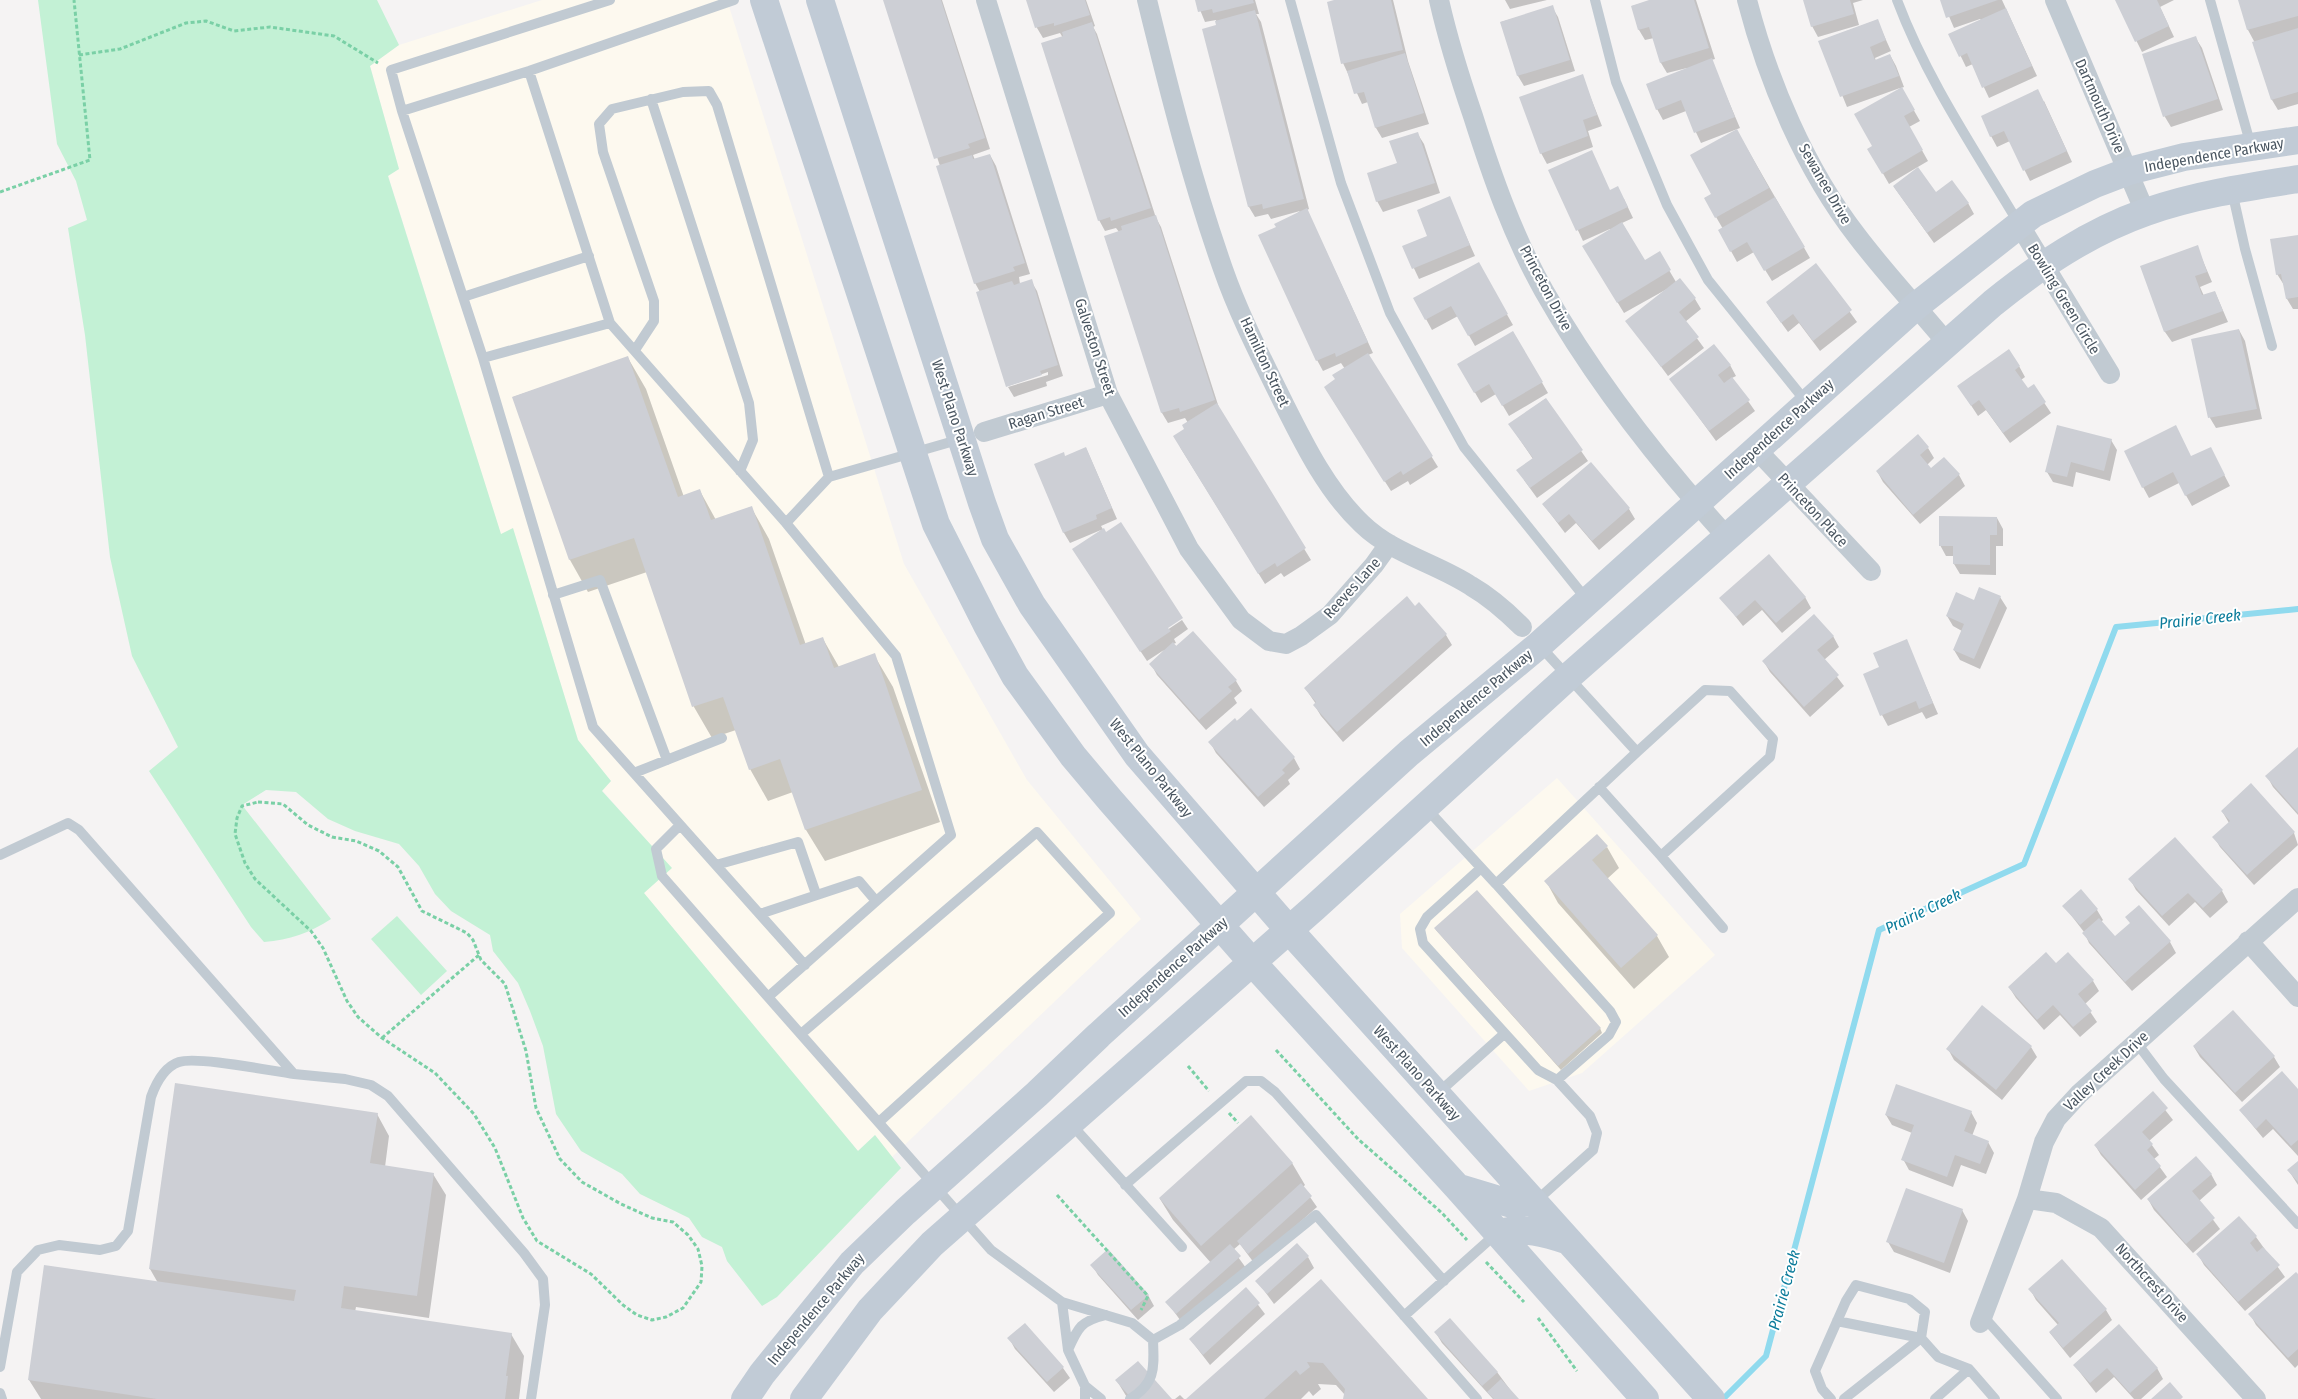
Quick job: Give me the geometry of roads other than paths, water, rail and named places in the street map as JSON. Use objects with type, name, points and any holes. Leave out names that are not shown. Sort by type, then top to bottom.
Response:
[{"type":"main road","points":[[764,0],[936,524],[987,626],[1015,676],[1073,756],[1219,925],[1458,1188],[1645,1399]]},
{"type":"main road","name":"West Plano Parkway","points":[[820,0],[973,436],[995,539],[1032,606],[1137,755],[1436,1095],[1703,1390]]},
{"type":"main road","name":"Independence Parkway","points":[[745,1399],[762,1374],[852,1263],[1409,753],[1530,636],[1588,601],[1916,306],[2032,214],[2062,199],[2129,171],[2184,157],[2298,140]]},
{"type":"main road","points":[[804,1399],[870,1310],[932,1244],[1426,808],[1568,677],[1947,344],[2042,264],[2082,241],[2145,212],[2231,190],[2298,179]]},
{"type":"main road","points":[[1458,1188],[1512,1204],[1534,1202]]},
{"type":"main road","points":[[1498,1233],[1512,1229],[1530,1230],[1569,1241]]},
{"type":"street","name":"Galveston Street","points":[[986,0],[1108,394],[1189,549],[1241,620],[1269,641],[1286,644]]},
{"type":"street","name":"Hamilton Street","points":[[1147,0],[1167,84],[1217,252],[1264,364],[1301,438],[1332,488],[1361,523],[1389,544],[1471,585],[1505,610],[1530,636]]},
{"type":"street","name":"Princeton Drive","points":[[1439,0],[1448,40],[1495,185],[1543,289],[1594,372],[1640,436],[1727,537]]},
{"type":"street","name":"Sewanee Drive","points":[[1747,0],[1756,35],[1786,114],[1824,188],[1856,235],[1947,344]]},
{"type":"street","name":"Dartmouth Drive","points":[[2055,0],[2145,212]]},
{"type":"street","name":"Bowling Green Circle","points":[[2019,224],[2110,374]]},
{"type":"street","name":"Ragan Street","points":[[973,436],[1108,394]]},
{"type":"street","name":"Princeton Place","points":[[1756,449],[1871,571]]},
{"type":"street","name":"Reeves Lane","points":[[1286,644],[1301,636],[1330,615],[1389,544]]},
{"type":"street","name":"Valley Creek Drive","points":[[1981,1320],[2028,1199],[2044,1142],[2056,1119],[2079,1094],[2298,898]]},
{"type":"street","points":[[2248,941],[2298,998]]},
{"type":"street","name":"Northcrest Drive","points":[[2028,1199],[2056,1203],[2101,1228],[2256,1399]]},
{"type":"lane","points":[[610,0],[391,70],[402,111],[483,358],[593,727],[805,965]]},
{"type":"lane","points":[[402,111],[529,71],[734,0]]},
{"type":"lane","points":[[1290,0],[1341,183],[1390,313],[1464,447],[1588,601]]},
{"type":"lane","points":[[1595,0],[1616,82],[1667,205],[1708,280],[1807,403]]},
{"type":"lane","points":[[1897,0],[1912,38],[1948,106],[2019,224]]},
{"type":"lane","points":[[2210,0],[2251,147]]},
{"type":"lane","points":[[529,71],[610,323],[786,523],[896,656],[951,835],[768,997]]},
{"type":"lane","points":[[634,350],[654,321],[654,301],[603,152],[599,124],[612,109],[683,92],[709,91],[717,105],[829,477]]},
{"type":"lane","points":[[652,100],[749,403],[753,440],[740,470]]},
{"type":"lane","points":[[2231,190],[2272,346]]},
{"type":"lane","points":[[463,297],[589,256]]},
{"type":"lane","points":[[483,358],[610,323]]},
{"type":"lane","points":[[786,523],[829,477],[973,436]]},
{"type":"lane","points":[[553,595],[600,580],[667,760]]},
{"type":"lane","points":[[1530,636],[1637,752]]},
{"type":"lane","points":[[1496,884],[1705,690],[1730,691],[1773,739],[1770,757],[1661,856]]},
{"type":"lane","points":[[634,773],[722,738]]},
{"type":"lane","points":[[1599,787],[1723,928]]},
{"type":"lane","points":[[1426,808],[1610,1011],[1616,1022],[1609,1035],[1556,1080]]},
{"type":"lane","points":[[0,854],[60,825],[68,823],[79,830],[294,1074]]},
{"type":"lane","points":[[680,825],[656,849],[662,876],[991,1250],[1062,1302],[1132,1323],[1153,1340],[1154,1372],[1142,1391],[1130,1399]]},
{"type":"lane","points":[[801,1034],[1037,832],[1074,873],[1110,914],[879,1122]]},
{"type":"lane","points":[[716,865],[798,842],[816,894]]},
{"type":"lane","points":[[1481,868],[1427,917],[1420,929],[1423,942],[1538,1070],[1556,1080],[1590,1116],[1597,1133],[1593,1150],[1534,1202]]},
{"type":"lane","points":[[760,914],[858,881],[876,901]]},
{"type":"lane","points":[[1436,1095],[1504,1034]]},
{"type":"lane","points":[[2136,1042],[2164,1079],[2298,1224]]},
{"type":"lane","points":[[0,1367],[17,1272],[38,1250],[59,1245],[100,1250],[116,1246],[128,1231],[151,1097],[155,1084],[167,1068],[180,1062],[199,1061],[345,1079],[372,1085],[388,1096],[524,1253],[543,1279],[546,1305],[531,1399]]},
{"type":"lane","points":[[1125,1185],[1246,1081],[1261,1081],[1275,1092],[1444,1281]]},
{"type":"lane","points":[[1068,1122],[1182,1247]]},
{"type":"lane","points":[[1153,1340],[1180,1325],[1316,1216],[1477,1399]]},
{"type":"lane","points":[[1404,1316],[1498,1233]]},
{"type":"lane","points":[[1831,1399],[1822,1389],[1814,1371],[1837,1320],[1856,1285],[1909,1299],[1925,1312],[1921,1338],[1844,1399]]},
{"type":"lane","points":[[1062,1302],[1068,1350],[1085,1386],[1101,1399]]},
{"type":"lane","points":[[1068,1350],[1078,1327],[1092,1319],[1106,1315]]},
{"type":"lane","points":[[1837,1320],[1921,1338],[1938,1357],[1969,1369],[1995,1399]]},
{"type":"lane","points":[[1981,1320],[2057,1399]]},
{"type":"lane","points":[[1935,1399],[1969,1369]]},
{"type":"lane","points":[[1084,1399],[1085,1386]]},
{"type":"lane","points":[[0,1393],[2,1399]]},
{"type":"waterway","name":"Prairie Creek","points":[[1723,1399],[1766,1356],[1879,930],[2024,864],[2116,627],[2298,609]]}]
